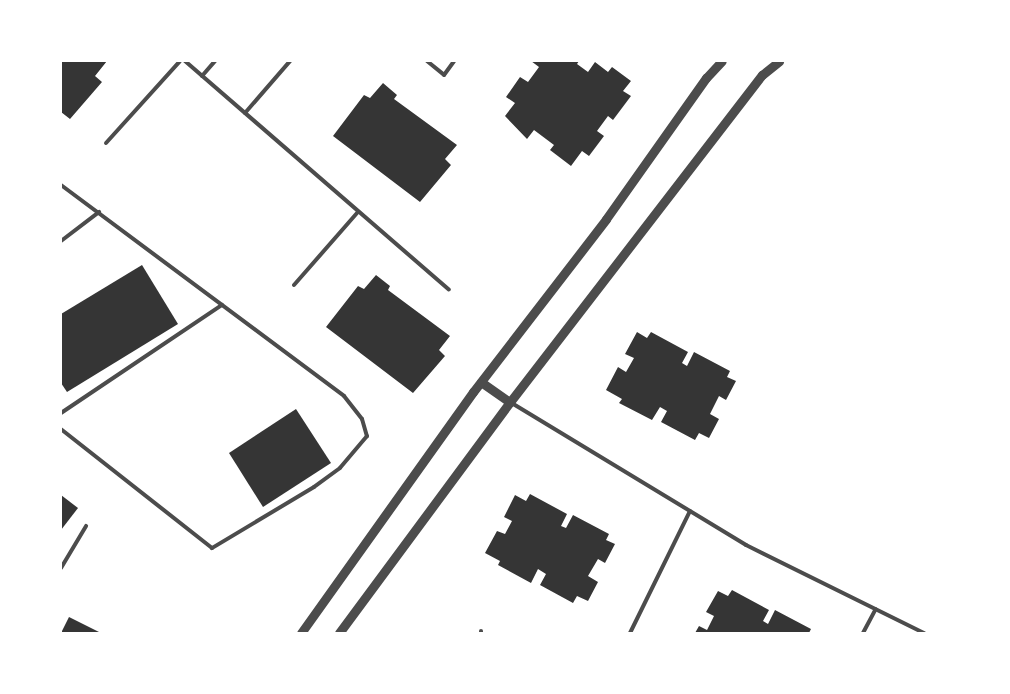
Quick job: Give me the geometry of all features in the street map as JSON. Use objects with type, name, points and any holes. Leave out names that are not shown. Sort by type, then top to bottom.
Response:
[{"type":"street","points":[[301,633],[481,382],[606,219],[706,78],[722,61]]},
{"type":"street","points":[[339,633],[510,402],[762,75],[779,61]]},
{"type":"street","points":[[481,382],[510,402]]},
{"type":"lane","points":[[106,143],[180,61]]},
{"type":"lane","points":[[185,61],[449,290]]},
{"type":"lane","points":[[202,76],[215,61]]},
{"type":"lane","points":[[244,113],[290,61]]},
{"type":"lane","points":[[427,61],[444,75],[454,61]]},
{"type":"lane","points":[[61,185],[344,396],[362,419],[367,436],[340,468],[212,548],[61,429]]},
{"type":"lane","points":[[61,241],[99,212]]},
{"type":"lane","points":[[294,285],[358,212]]},
{"type":"lane","points":[[61,413],[222,305]]},
{"type":"lane","points":[[510,402],[746,545],[924,633]]},
{"type":"lane","points":[[630,633],[690,511]]},
{"type":"lane","points":[[61,568],[86,526]]},
{"type":"lane","points":[[863,633],[876,609]]},
{"type":"building","points":[[61,61],[107,61],[95,76],[102,82],[70,119],[61,112]]},
{"type":"building","points":[[531,61],[579,61],[577,64],[588,72],[595,62],[608,72],[612,67],[631,81],[623,91],[631,96],[613,120],[608,116],[597,131],[604,136],[589,156],[582,151],[571,166],[550,150],[554,145],[534,130],[527,139],[505,116],[515,103],[506,97],[520,77],[528,82],[539,67]]},
{"type":"building","points":[[383,83],[397,95],[394,99],[457,145],[445,159],[451,165],[420,202],[333,136],[364,95],[370,98]]},
{"type":"building","points":[[142,265],[178,324],[67,392],[61,383],[61,314]]},
{"type":"building","points":[[376,275],[390,286],[388,290],[450,336],[439,350],[445,356],[413,393],[326,327],[358,286],[364,289]]},
{"type":"building","points":[[637,332],[647,338],[651,332],[688,352],[682,363],[687,366],[694,352],[730,371],[727,377],[736,381],[726,400],[719,396],[710,414],[719,419],[709,438],[699,433],[695,440],[661,422],[667,411],[660,407],[652,420],[619,403],[622,399],[606,390],[618,367],[626,372],[634,358],[625,354]]},
{"type":"building","points":[[296,409],[331,463],[263,507],[229,453]]},
{"type":"building","points":[[530,494],[567,514],[561,526],[566,528],[573,515],[609,534],[606,540],[615,544],[605,563],[598,559],[588,576],[598,582],[588,601],[577,596],[573,603],[540,585],[546,574],[538,569],[531,583],[498,565],[500,561],[485,553],[497,531],[505,534],[512,521],[504,517],[515,495],[526,501]]},
{"type":"building","points":[[61,495],[78,508],[61,530]]},
{"type":"building","points":[[732,590],[769,610],[763,621],[768,624],[775,610],[811,629],[809,633],[695,633],[699,626],[707,630],[714,616],[706,612],[718,591],[728,596]]},
{"type":"building","points":[[69,617],[101,633],[61,633]]}]
